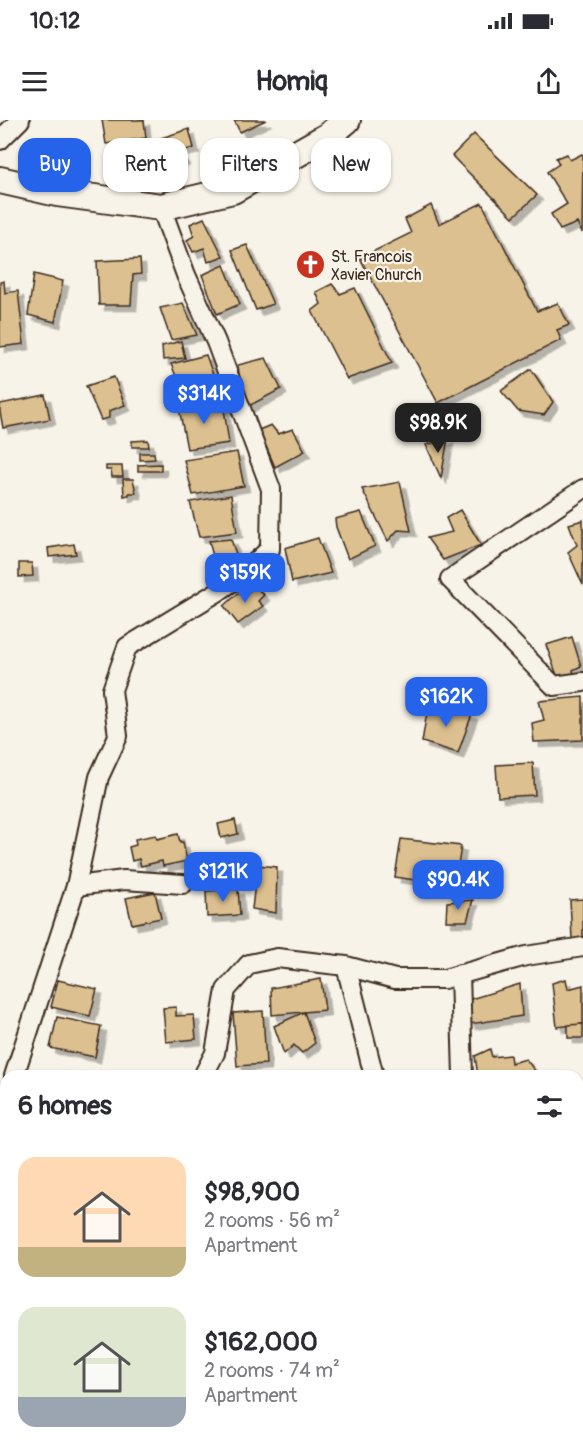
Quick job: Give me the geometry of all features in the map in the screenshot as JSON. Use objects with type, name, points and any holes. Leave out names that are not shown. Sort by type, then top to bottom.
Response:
[{"type":"main road","points":[[0,180],[57,194],[161,207],[232,189],[328,136],[347,120]]},
{"type":"street","points":[[0,140],[20,120]]},
{"type":"street","points":[[16,1070],[76,886],[99,777],[118,736],[112,690],[128,647],[219,591],[239,577],[270,549],[271,489],[216,342],[186,275],[161,207]]},
{"type":"street","points":[[583,489],[450,579],[554,686],[583,682]]},
{"type":"street","points":[[76,886],[124,880],[183,884]]},
{"type":"street","points":[[207,1070],[215,1053],[226,990],[249,964],[277,958],[346,966],[395,979],[444,979],[526,956],[583,947]]},
{"type":"street","points":[[346,966],[372,1070]]},
{"type":"street","points":[[460,974],[463,1070]]},
{"type":"building","points":[[102,120],[144,120],[146,138],[105,138]]},
{"type":"building","points":[[234,120],[266,120],[240,132]]},
{"type":"building","points":[[189,129],[194,148],[188,149],[188,138],[161,138]]},
{"type":"building","points":[[474,134],[537,195],[513,217],[452,156]]},
{"type":"building","points":[[567,154],[570,160],[583,155],[582,233],[577,223],[560,230],[551,214],[567,204],[547,172],[559,164],[556,158]]},
{"type":"building","points":[[482,203],[537,311],[558,303],[569,325],[557,330],[561,340],[438,403],[360,258],[411,233],[405,219],[431,205],[439,224]]},
{"type":"building","points":[[204,218],[223,256],[208,262],[204,248],[193,252],[187,240],[194,236],[190,224]]},
{"type":"building","points":[[247,245],[273,304],[256,310],[232,250]]},
{"type":"building","points":[[140,259],[141,274],[133,275],[131,305],[99,305],[97,261]]},
{"type":"building","points":[[224,265],[240,304],[217,314],[202,275]]},
{"type":"building","points":[[34,274],[63,281],[55,322],[28,315]]},
{"type":"building","points":[[4,281],[5,293],[18,291],[24,344],[0,347],[0,282]]},
{"type":"building","points":[[332,284],[340,294],[355,288],[392,363],[347,379],[312,311],[321,304],[316,292]]},
{"type":"building","points":[[183,303],[197,335],[171,340],[160,308]]},
{"type":"building","points":[[181,341],[185,358],[163,360],[162,346]]},
{"type":"building","points":[[206,355],[216,383],[183,393],[171,364]]},
{"type":"building","points":[[266,358],[281,389],[243,409],[238,365]]},
{"type":"building","points":[[531,369],[553,402],[544,415],[518,411],[501,391]]},
{"type":"building","points":[[114,377],[125,405],[109,411],[109,418],[101,420],[86,386]]},
{"type":"building","points":[[45,395],[50,419],[3,428],[0,404]]},
{"type":"building","points":[[223,402],[229,443],[187,449],[179,408]]},
{"type":"building","points":[[271,425],[278,434],[293,429],[305,451],[275,467],[259,430]]},
{"type":"building","points":[[448,438],[441,478],[426,445]]},
{"type":"building","points":[[148,440],[149,447],[132,447],[132,441]]},
{"type":"building","points":[[237,452],[244,486],[193,495],[184,460]]},
{"type":"building","points":[[140,453],[154,453],[155,459],[140,460]]},
{"type":"building","points":[[161,464],[161,471],[138,471],[138,465]]},
{"type":"building","points":[[106,466],[122,466],[123,477],[112,477],[111,470],[106,470]]},
{"type":"building","points":[[123,479],[133,479],[136,493],[124,496]]},
{"type":"building","points":[[400,482],[411,531],[398,530],[388,541],[362,489]]},
{"type":"building","points":[[231,495],[237,532],[199,537],[190,502]]},
{"type":"building","points":[[460,510],[481,545],[443,560],[427,538],[452,532],[446,518]]},
{"type":"building","points":[[361,512],[375,546],[348,559],[335,519]]},
{"type":"building","points":[[583,520],[583,585],[568,552],[577,545],[569,524]]},
{"type":"building","points":[[318,538],[331,573],[292,582],[285,548]]},
{"type":"building","points":[[231,539],[238,561],[216,568],[209,541]]},
{"type":"building","points":[[74,544],[76,554],[49,557],[48,548]]},
{"type":"building","points":[[19,563],[32,563],[33,576],[19,577]]},
{"type":"building","points":[[255,586],[264,595],[258,601],[263,606],[238,624],[224,606],[243,589],[247,593]]},
{"type":"building","points":[[572,637],[581,666],[573,670],[574,676],[559,681],[546,645]]},
{"type":"building","points":[[583,697],[583,740],[534,742],[532,723],[544,720],[539,701]]},
{"type":"building","points":[[428,706],[472,714],[458,753],[422,742]]},
{"type":"building","points":[[533,763],[535,795],[498,797],[496,765]]},
{"type":"building","points":[[235,820],[238,834],[221,838],[218,824]]},
{"type":"building","points":[[178,834],[180,842],[183,842],[187,861],[163,866],[162,861],[141,866],[139,859],[132,861],[129,847],[136,845],[135,839],[156,835],[157,839]]},
{"type":"building","points":[[401,839],[461,846],[455,886],[395,877]]},
{"type":"building","points":[[257,865],[277,867],[276,913],[252,909]]},
{"type":"building","points":[[238,889],[240,915],[207,917],[206,891]]},
{"type":"building","points":[[155,892],[161,918],[132,924],[126,898]]},
{"type":"building","points":[[583,899],[583,939],[572,939],[570,900]]},
{"type":"building","points":[[473,900],[467,921],[446,921],[447,902]]},
{"type":"building","points":[[321,979],[325,1010],[272,1015],[271,988]]},
{"type":"building","points":[[566,979],[568,989],[583,985],[583,1024],[557,1027],[552,983]]},
{"type":"building","points":[[58,980],[97,989],[90,1016],[51,1007]]},
{"type":"building","points":[[520,984],[522,1016],[470,1024],[464,1001]]},
{"type":"building","points":[[176,1007],[176,1016],[194,1015],[196,1039],[166,1042],[163,1008]]},
{"type":"building","points":[[263,1011],[266,1064],[237,1066],[233,1013]]},
{"type":"building","points":[[304,1012],[315,1043],[302,1053],[294,1045],[284,1054],[274,1026]]},
{"type":"building","points":[[57,1017],[101,1026],[95,1057],[50,1048]]},
{"type":"building","points":[[583,1024],[583,1038],[568,1038],[568,1025]]},
{"type":"building","points":[[490,1049],[492,1057],[510,1055],[511,1063],[526,1059],[534,1070],[477,1070],[475,1056]]},
{"type":"place","name":"St. Francois Xavier Church","points":[[310,265]]}]
